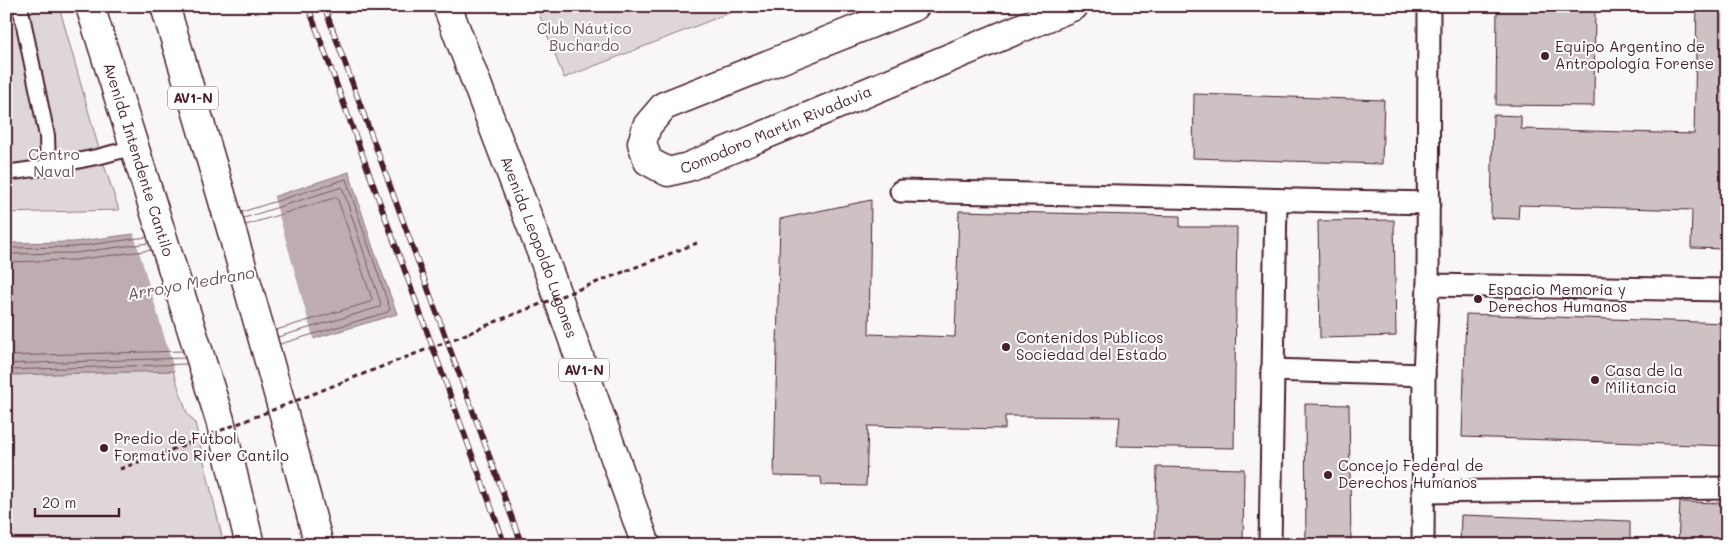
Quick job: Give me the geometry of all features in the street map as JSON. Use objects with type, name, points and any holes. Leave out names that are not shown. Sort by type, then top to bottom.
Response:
[{"type":"main road","name":"Avenida Intendente Cantilo","points":[[90,6],[220,420],[250,545]]},
{"type":"main road","name":"AV1-N","points":[[165,6],[270,363],[319,545]]},
{"type":"main road","name":"Avenida Leopoldo Lugones","points":[[446,6],[550,275],[646,545]]},
{"type":"main road","name":"Comodoro Martín Rivadavia","points":[[915,6],[664,106],[648,126],[642,143],[648,161],[668,172],[688,166],[1074,6]]},
{"type":"street","points":[[1423,545],[1424,375],[1429,204],[1429,6]]},
{"type":"street","points":[[901,191],[1429,204]]},
{"type":"street","points":[[1270,545],[1276,200]]},
{"type":"street","points":[[1428,285],[1727,290]]},
{"type":"street","points":[[1272,370],[1424,375]]},
{"type":"street","points":[[1423,492],[1727,488]]},
{"type":"lane","points":[[20,6],[47,136],[48,168]]},
{"type":"lane","points":[[6,172],[48,168],[135,147]]},
{"type":"path","points":[[120,469],[697,243]]},
{"type":"green space","name":"Centro Naval","points":[[6,6],[59,6],[101,156],[119,210],[6,213]]},
{"type":"green space","name":"Club Náutico Buchardo","points":[[536,6],[747,6],[564,78]]},
{"type":"green space","name":"Predio de Fútbol Formativo River Cantilo","points":[[173,371],[187,413],[195,423],[224,545],[6,545],[6,375]]},
{"type":"water","name":"Arroyo Medrano","points":[[349,172],[373,248],[397,314],[225,365],[173,371],[6,375],[6,243],[74,242],[178,228]]},
{"type":"pier","points":[[273,194],[314,341],[225,368],[175,373],[133,231],[177,225]]},
{"type":"building","name":"Equipo Argentino de Antropología Forense","points":[[1497,6],[1595,6],[1594,106],[1496,105]]},
{"type":"building","points":[[1697,6],[1727,6],[1727,249],[1691,248],[1692,210],[1519,205],[1518,219],[1491,218],[1493,115],[1521,116],[1521,129],[1694,134]]},
{"type":"building","points":[[1194,94],[1384,100],[1382,164],[1193,158]]},
{"type":"building","name":"Contenidos Públicos Sociedad del Estado","points":[[871,200],[869,334],[955,337],[959,211],[1180,216],[1180,227],[1237,227],[1234,448],[1117,446],[1120,417],[1005,416],[1005,429],[868,426],[866,486],[822,485],[821,477],[774,476],[780,219]]},
{"type":"building","points":[[1394,220],[1396,336],[1320,338],[1318,221]]},
{"type":"building","name":"Casa de la Militancia","points":[[1466,314],[1727,323],[1727,446],[1462,437]]},
{"type":"building","name":"Concejo Federal de Derechos Humanos","points":[[1305,404],[1349,405],[1351,545],[1306,545]]},
{"type":"building","points":[[1157,467],[1244,469],[1243,545],[1155,545]]},
{"type":"building","points":[[1680,502],[1727,503],[1727,545],[1678,545]]},
{"type":"building","points":[[1461,515],[1630,521],[1630,545],[1460,545]]},
{"type":"railway","points":[[308,6],[505,545]]},
{"type":"railway","points":[[324,6],[522,545]]},
{"type":"place","name":"Equipo Argentino de Antropología Forense","points":[[1545,56]]},
{"type":"place","name":"Espacio Memoria y Derechos Humanos","points":[[1478,299]]},
{"type":"place","name":"Contenidos Públicos Sociedad del Estado","points":[[1006,347]]},
{"type":"place","name":"Casa de la Militancia","points":[[1595,380]]},
{"type":"place","name":"Predio de Fútbol Formativo River Cantilo","points":[[104,448]]},
{"type":"place","name":"Concejo Federal de Derechos Humanos","points":[[1328,475]]}]
